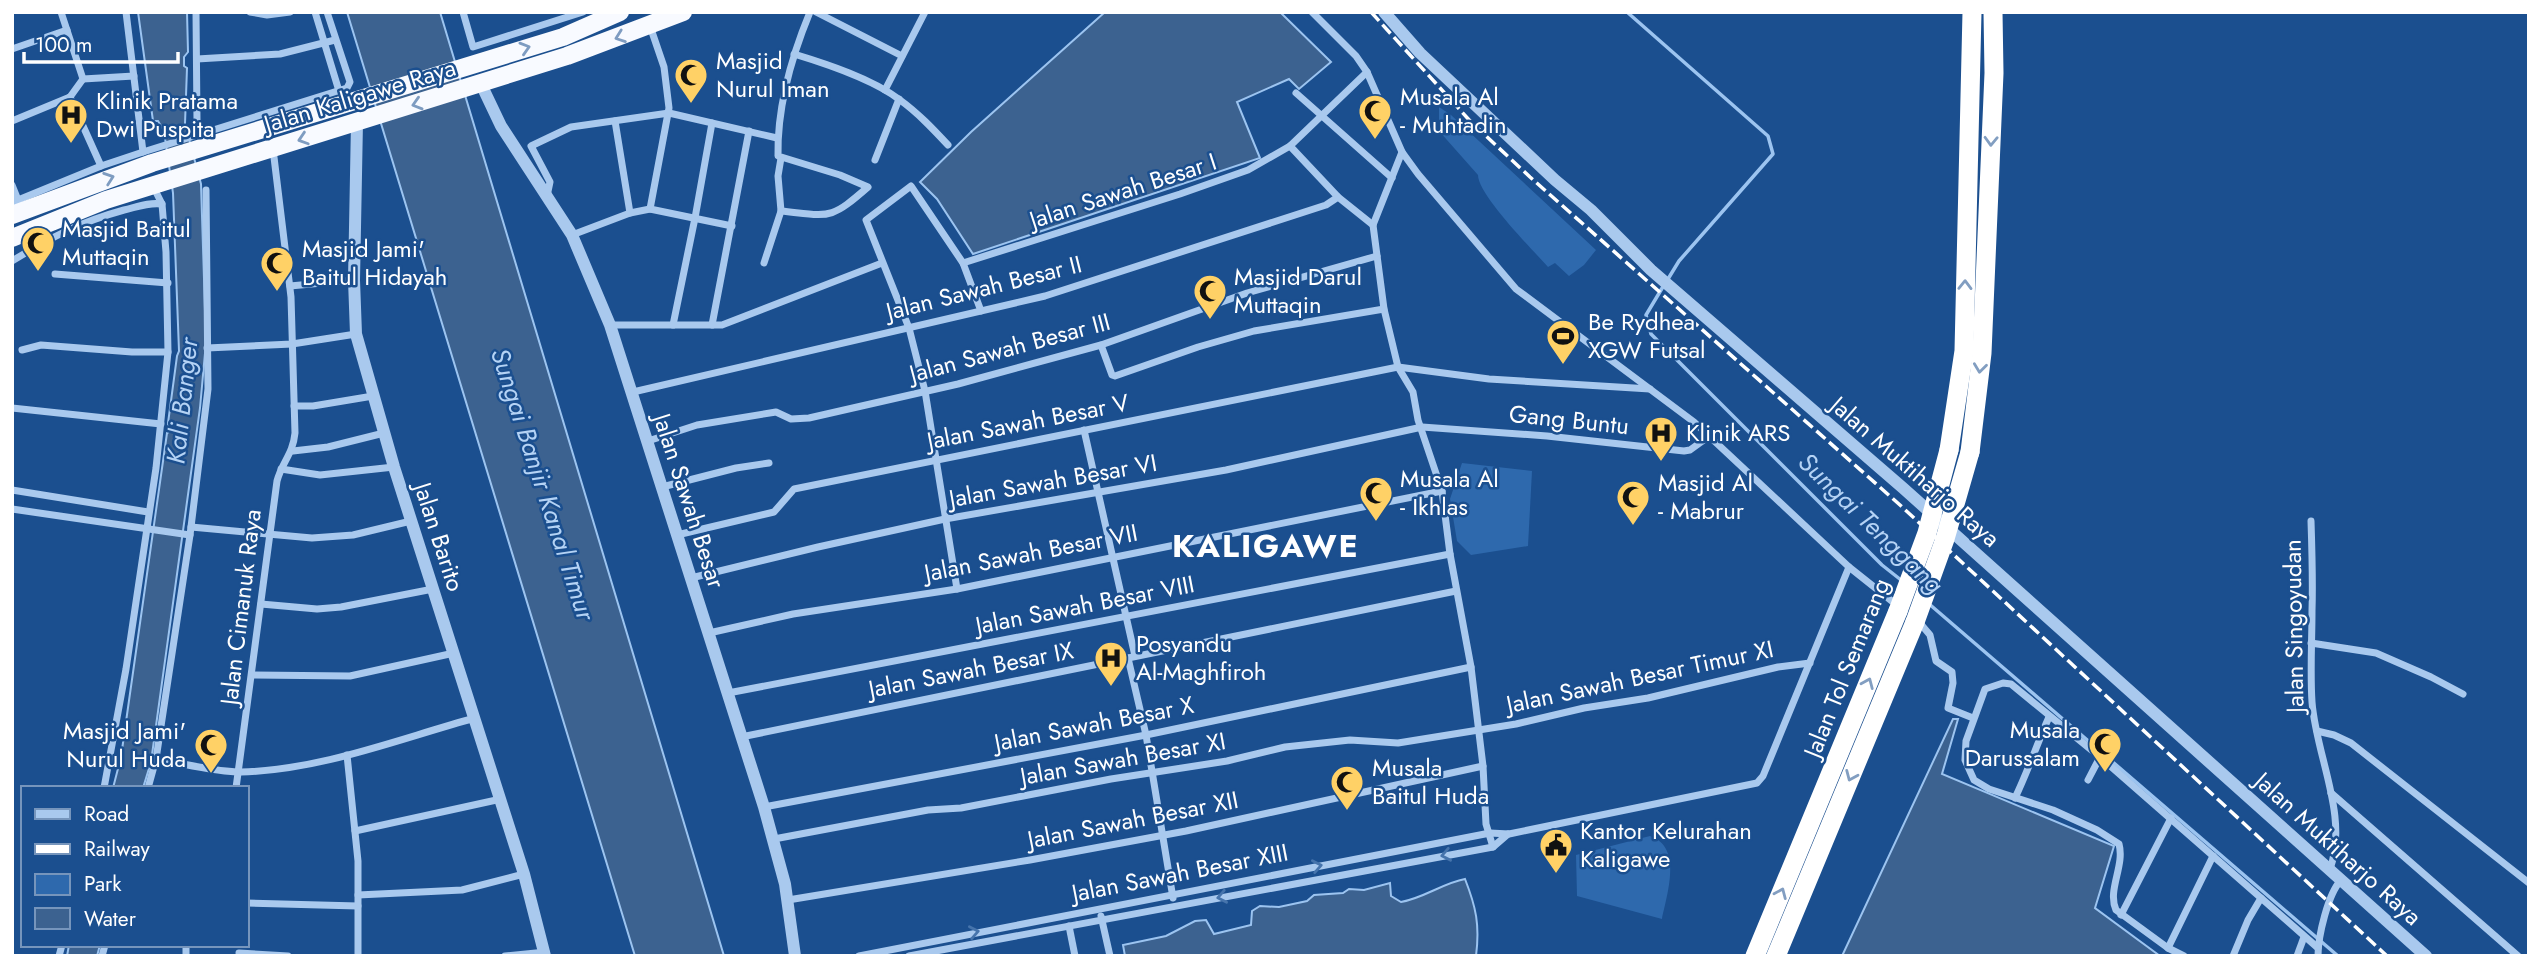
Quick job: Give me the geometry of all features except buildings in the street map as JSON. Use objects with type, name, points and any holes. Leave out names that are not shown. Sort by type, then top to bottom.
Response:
[{"type":"highway","name":"Jalan Kaligawe Raya","points":[[17,207],[197,139],[362,97],[563,37],[620,12]]},
{"type":"highway","name":"Jalan Kaligawe Raya","points":[[12,239],[45,232],[106,200],[568,57],[683,12]]},
{"type":"highway","points":[[1964,12],[1969,74]]},
{"type":"highway","name":"Jalan Tol Semarang","points":[[1755,956],[1898,611],[1927,533],[1950,450],[1964,351],[1972,12]]},
{"type":"highway","name":"Jalan Tol Semarang","points":[[1776,956],[1914,622],[1945,539],[1970,452],[1982,353],[1994,73],[1993,12]]},
{"type":"highway","points":[[1994,73],[2005,12]]},
{"type":"street","points":[[61,12],[83,79]]},
{"type":"street","points":[[53,192],[101,166],[149,155],[134,76],[126,12]]},
{"type":"street","points":[[196,12],[197,139],[347,89],[350,82],[327,12]]},
{"type":"street","points":[[250,12],[267,15],[290,12]]},
{"type":"street","points":[[315,12],[339,91]]},
{"type":"street","points":[[463,12],[473,47],[583,12]]},
{"type":"street","points":[[764,263],[781,211],[778,176],[781,158],[778,154],[777,138],[794,54],[810,12]]},
{"type":"street","points":[[816,12],[902,56]]},
{"type":"street","points":[[885,90],[925,12]]},
{"type":"street","points":[[1312,12],[1356,56],[1367,72],[1402,152],[1418,174],[1516,289],[1694,422],[1849,567],[1927,629],[1936,661],[1947,667],[1954,677],[1948,708],[1973,718]]},
{"type":"street","name":"Jalan Muktiharjo Raya","points":[[1384,12],[1420,53],[1555,180],[1591,210],[1651,270],[1903,488],[2426,956]]},
{"type":"street","points":[[650,26],[664,67],[669,92],[669,113],[650,209]]},
{"type":"street","points":[[12,49],[67,30]]},
{"type":"street","points":[[197,59],[280,54],[335,40]]},
{"type":"street","points":[[794,54],[820,62],[885,90],[899,99],[948,145]]},
{"type":"street","name":"Jalan Sawah Besar I","points":[[963,263],[1237,174],[1290,146],[1367,72]]},
{"type":"street","points":[[83,79],[134,76]]},
{"type":"street","points":[[12,121],[70,97],[83,79]]},
{"type":"street","name":"Jalan Sawah Besar","points":[[474,86],[572,235],[610,325],[774,839],[788,900],[795,956]]},
{"type":"street","points":[[1296,93],[1392,178]]},
{"type":"street","points":[[70,97],[101,166]]},
{"type":"street","points":[[876,160],[899,99]]},
{"type":"street","points":[[547,196],[550,182],[531,146],[571,127],[669,113],[777,138]]},
{"type":"street","name":"Jalan Barito","points":[[362,120],[354,280],[356,334],[394,467],[501,799],[546,954]]},
{"type":"street","points":[[615,121],[630,213]]},
{"type":"street","points":[[673,326],[712,123]]},
{"type":"street","points":[[712,326],[749,131]]},
{"type":"street","points":[[1290,146],[1338,197],[1373,225]]},
{"type":"street","points":[[272,149],[290,286],[293,451],[328,447],[384,432]]},
{"type":"street","points":[[1402,152],[1373,225],[1377,257],[1384,309],[1398,367],[1413,392],[1418,420],[1442,491],[1456,591],[1471,667],[1483,766],[1486,824],[1493,846]]},
{"type":"street","points":[[781,158],[840,175],[868,187],[828,216],[781,211]]},
{"type":"street","points":[[12,185],[17,207]]},
{"type":"street","points":[[104,786],[149,530],[148,512],[169,352],[168,283],[162,204],[155,185]]},
{"type":"street","points":[[957,589],[925,391],[909,328],[866,220],[911,186],[963,263],[981,311]]},
{"type":"street","points":[[149,786],[156,759],[208,389],[206,190]]},
{"type":"street","name":"Jalan Sawah Besar II","points":[[633,392],[1045,296],[1326,205],[1338,197]]},
{"type":"street","points":[[12,261],[45,232],[66,229],[151,203],[162,204]]},
{"type":"street","points":[[572,235],[630,213],[650,209],[732,226]]},
{"type":"street","name":"Jalan Sawah Besar III","points":[[648,441],[697,425],[776,412],[791,419],[809,418],[925,391],[1101,345],[1247,293],[1377,257]]},
{"type":"street","points":[[610,325],[722,325],[882,264]]},
{"type":"street","points":[[55,274],[168,283]]},
{"type":"street","points":[[290,286],[354,280]]},
{"type":"street","points":[[1101,345],[1112,376],[1115,376],[1254,331],[1384,309]]},
{"type":"street","points":[[207,348],[292,344],[356,334]]},
{"type":"street","points":[[22,350],[38,345],[52,345],[132,352],[169,352]]},
{"type":"street","name":"Jalan Sawah Besar V","points":[[677,535],[774,512],[794,489],[1398,367],[1496,380],[1650,389]]},
{"type":"street","points":[[294,407],[373,396]]},
{"type":"street","points":[[12,408],[161,424]]},
{"type":"street","name":"Gang Buntu","points":[[1422,427],[1547,436],[1684,451],[1690,450],[1708,437]]},
{"type":"street","name":"Jalan Sawah Besar VI","points":[[691,578],[946,520],[1226,470],[1422,427]]},
{"type":"street","points":[[1084,430],[1126,616],[1175,906]]},
{"type":"street","name":"Jalan Cimanuk Raya","points":[[236,786],[277,481],[281,469],[293,451]]},
{"type":"street","points":[[662,488],[736,468],[769,463]]},
{"type":"street","points":[[281,469],[320,475],[394,467]]},
{"type":"street","points":[[12,490],[148,512]]},
{"type":"street","name":"Jalan Sawah Besar VII","points":[[709,633],[793,614],[957,589],[1442,491]]},
{"type":"street","points":[[12,509],[149,530],[312,538],[338,538],[411,521]]},
{"type":"street","name":"Jalan Singoyudan","points":[[2311,521],[2312,703],[2331,793],[2335,842],[2330,870]]},
{"type":"street","name":"Jalan Sawah Besar VIII","points":[[728,693],[1450,554]]},
{"type":"street","points":[[1810,663],[1849,567]]},
{"type":"street","points":[[261,604],[317,609],[341,607],[434,589]]},
{"type":"street","name":"Jalan Sawah Besar IX","points":[[741,737],[1456,591]]},
{"type":"street","points":[[2311,643],[2376,653],[2463,694]]},
{"type":"street","points":[[252,676],[350,676],[454,653]]},
{"type":"street","name":"Jalan Sawah Besar Timur XI","points":[[1479,730],[1648,698],[1778,667],[1810,663]]},
{"type":"street","name":"Jalan Sawah Besar XIII","points":[[859,956],[940,938],[1490,833],[1509,834],[1757,782],[1763,776],[1810,663]]},
{"type":"street","name":"Jalan Sawah Besar X","points":[[764,807],[1146,735],[1471,667]]},
{"type":"street","points":[[2184,956],[2121,915],[2113,902],[2121,857],[2119,844],[2097,830],[2053,810],[1989,789],[1974,780],[1965,760],[1966,741],[1984,689],[2003,683],[2011,684],[2171,818],[2318,950]]},
{"type":"street","points":[[2015,798],[2032,763],[2049,717]]},
{"type":"street","points":[[156,759],[237,772],[300,765],[347,755],[475,718]]},
{"type":"street","name":"Jalan Sawah Besar XI","points":[[774,839],[928,810],[961,808],[1227,761],[1284,747],[1350,740],[1398,743],[1479,730]]},
{"type":"street","name":"Jalan Singoyudan","points":[[2317,731],[2351,743],[2529,883]]},
{"type":"street","points":[[347,755],[355,831],[358,956]]},
{"type":"street","points":[[2088,780],[2100,757]]},
{"type":"street","name":"Jalan Sawah Besar XII","points":[[788,900],[1030,860],[1161,835],[1483,766]]},
{"type":"street","points":[[2331,793],[2518,956]]},
{"type":"street","points":[[355,831],[501,799]]},
{"type":"street","points":[[2121,915],[2171,818]]},
{"type":"street","name":"Jalan Sawah Besar XIII","points":[[909,956],[943,953],[1069,926],[1493,846],[1509,834]]},
{"type":"street","points":[[2168,948],[2213,856]]},
{"type":"street","points":[[358,895],[462,890],[524,874]]},
{"type":"street","points":[[2318,950],[2332,890],[2341,880]]},
{"type":"street","points":[[2233,956],[2248,920],[2261,898]]},
{"type":"street","points":[[248,903],[358,906]]},
{"type":"street","points":[[1100,909],[1110,956]]},
{"type":"street","points":[[1069,926],[1075,956]]},
{"type":"street","points":[[2297,956],[2305,937]]},
{"type":"street","points":[[940,938],[943,953]]},
{"type":"street","points":[[239,951],[288,956]]},
{"type":"street","points":[[505,956],[546,954]]},
{"type":"green space","points":[[1439,107],[1451,115],[1596,250],[1584,265],[1569,276],[1555,263],[1548,267],[1530,248],[1496,208],[1480,184],[1478,175],[1439,131]]},
{"type":"green space","points":[[1462,463],[1532,471],[1528,546],[1471,555],[1457,541],[1450,499]]},
{"type":"green space","points":[[1650,836],[1660,842],[1670,861],[1669,885],[1662,919],[1577,896],[1576,855]]},
{"type":"water","name":"Kali Banger","points":[[138,12],[187,12],[188,52],[184,57],[184,66],[187,68],[185,124],[201,184],[206,342],[200,408],[151,762],[144,786],[114,786],[121,757],[179,351],[173,193],[164,131],[158,121],[153,121]]},
{"type":"water","name":"Sungai Banjir Kanal Timur","points":[[347,12],[440,12],[724,956],[635,956]]},
{"type":"water","points":[[1105,12],[1280,12],[1331,62],[1299,89],[1289,79],[1237,102],[1260,158],[973,254],[937,199],[920,182],[971,132]]},
{"type":"water","points":[[1953,719],[1958,719],[1942,774],[2114,846],[2095,908],[2160,956],[1842,956]]},
{"type":"water","points":[[1465,879],[1476,916],[1476,956],[1125,956],[1123,945],[1166,936],[1195,921],[1206,920],[1214,934],[1251,925],[1252,911],[1260,906],[1279,907],[1307,901],[1314,895],[1343,893],[1349,889],[1364,890],[1390,883],[1391,896],[1401,902]]},
{"type":"water","points":[[69,947],[99,947],[97,956],[67,956]]},
{"type":"waterway","name":"Sungai Tenggang","points":[[1627,12],[1768,136],[1773,154],[1679,261],[1668,279]]},
{"type":"waterway","name":"Sungai Tenggang","points":[[1664,285],[1646,315],[1651,334],[1882,565],[1901,580]]},
{"type":"waterway","name":"Sungai Tenggang","points":[[1928,603],[2338,956]]},
{"type":"railway","points":[[1371,12],[1471,122],[1530,177],[1900,505],[2387,956]]},
{"type":"place","name":"Masjid Nurul Iman","points":[[691,105]]},
{"type":"place","name":"Musala Al - Muhtadin","points":[[1375,141]]},
{"type":"place","name":"Klinik Pratama Dwi Puspita","points":[[71,145]]},
{"type":"place","name":"Masjid Baitul Muttaqin","points":[[38,273]]},
{"type":"place","name":"Masjid Jami' Baitul Hidayah","points":[[277,293]]},
{"type":"place","name":"Masjid Darul Muttaqin","points":[[1210,321]]},
{"type":"place","name":"Be Rydhea XGW Futsal","points":[[1563,366]]},
{"type":"place","name":"Klinik ARS","points":[[1661,463]]},
{"type":"place","name":"Musala Al - Ikhlas","points":[[1376,523]]},
{"type":"place","name":"Masjid Al - Mabrur","points":[[1633,527]]},
{"type":"place","name":"Posyandu Al-Maghfiroh","points":[[1111,688]]},
{"type":"place","name":"Musala Darussalam","points":[[2105,774]]},
{"type":"place","name":"Masjid Jami' Nurul Huda","points":[[211,775]]},
{"type":"place","name":"Musala Baitul Huda","points":[[1347,812]]},
{"type":"place","name":"Kantor Kelurahan Kaligawe","points":[[1556,875]]},
{"type":"district","name":"KALIGAWE","points":[[1266,546]]}]
